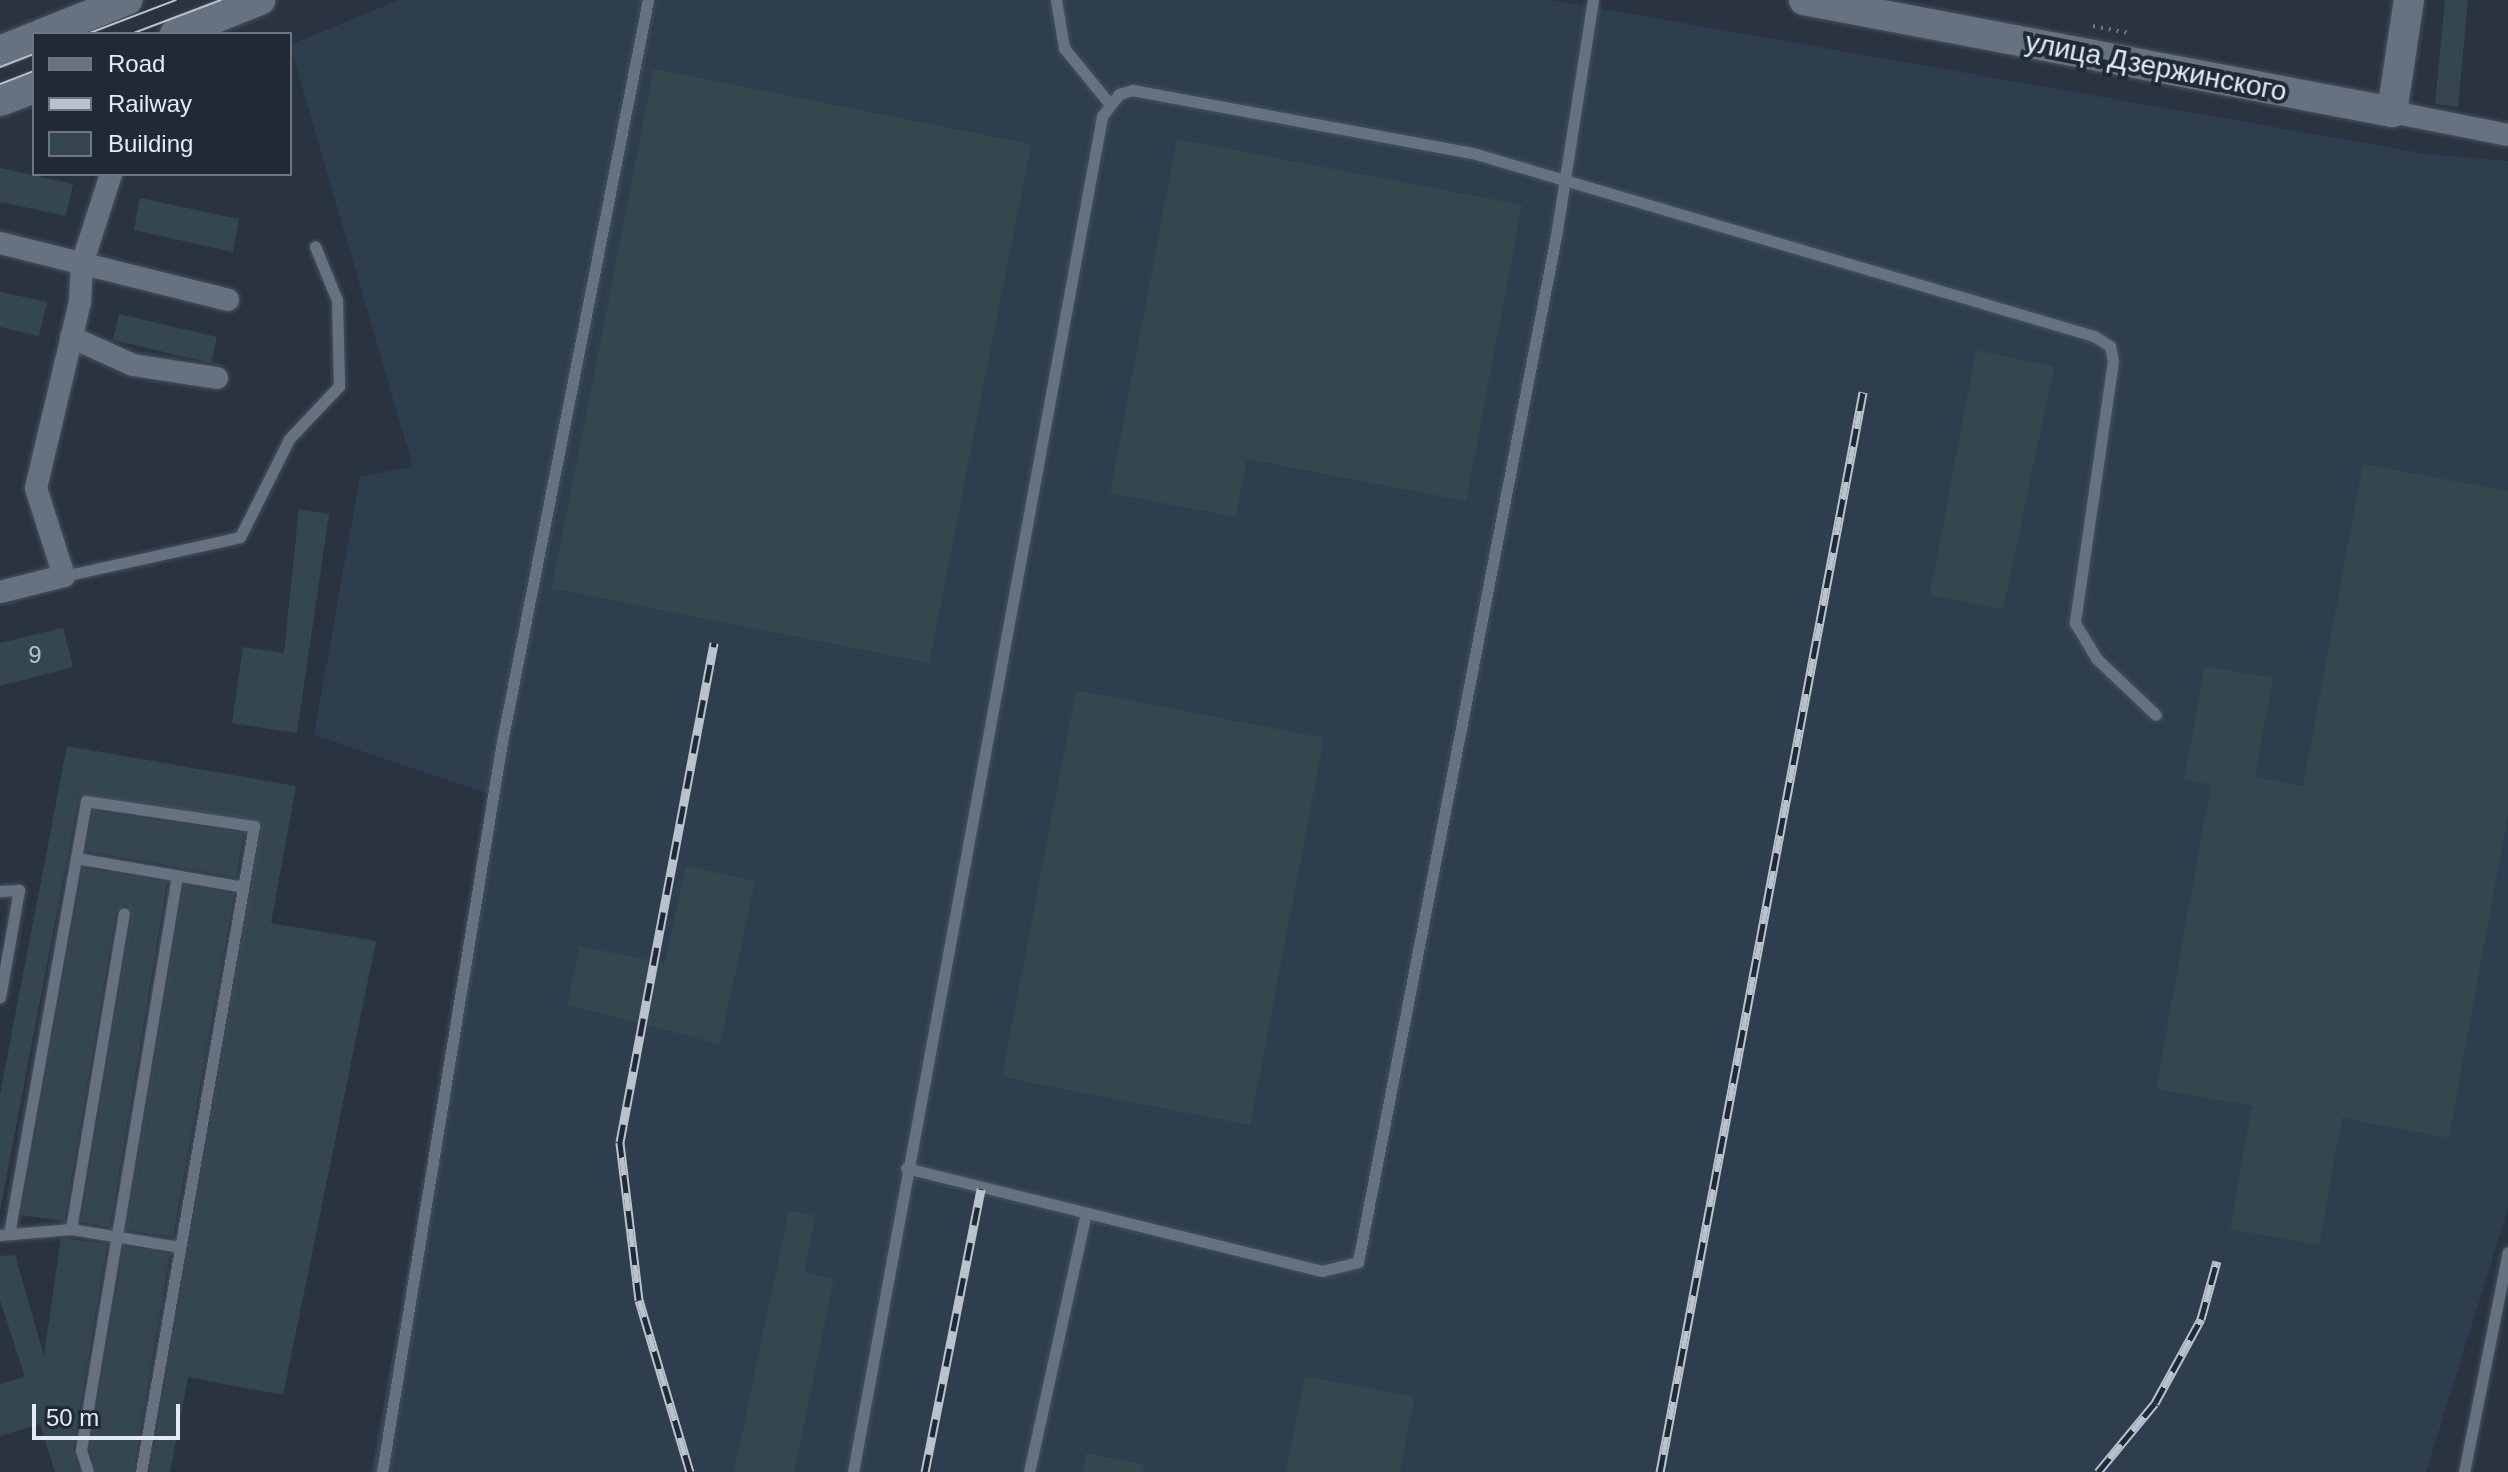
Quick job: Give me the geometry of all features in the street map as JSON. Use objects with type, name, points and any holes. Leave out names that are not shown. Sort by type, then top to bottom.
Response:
[{"type":"street","points":[[47,32],[127,0]]},
{"type":"street","points":[[184,32],[260,0]]},
{"type":"street","name":"улица Дзержинского","points":[[1804,0],[1890,7],[2508,135]]},
{"type":"street","points":[[2392,112],[2409,0]]},
{"type":"street","points":[[0,51],[32,38]]},
{"type":"street","points":[[0,101],[32,89]]},
{"type":"street","points":[[0,592],[64,576],[36,488],[71,337],[82,264],[110,176]]},
{"type":"street","points":[[0,243],[228,300]]},
{"type":"street","points":[[71,337],[133,365],[217,378]]},
{"type":"lane","points":[[382,1472],[508,711],[648,0]]},
{"type":"lane","points":[[1056,0],[1069,57],[1108,102]]},
{"type":"lane","points":[[906,1168],[1322,1271],[1345,1268],[1362,1252],[1565,180],[1593,0]]},
{"type":"lane","points":[[1108,102],[1132,90],[1476,154],[2110,346],[2075,623],[2097,659],[2156,715]]},
{"type":"lane","points":[[853,1472],[906,1168],[1108,102]]},
{"type":"lane","points":[[64,576],[240,537],[289,439],[339,386],[337,300],[315,246]]},
{"type":"lane","points":[[141,1472],[254,826],[86,801],[4,1235],[71,1229],[180,1247]]},
{"type":"lane","points":[[76,858],[244,887]]},
{"type":"lane","points":[[88,1472],[81,1450],[177,876]]},
{"type":"lane","points":[[0,891],[19,890],[4,951],[0,997]]},
{"type":"lane","points":[[71,1229],[124,913]]},
{"type":"lane","points":[[1029,1472],[1086,1213]]},
{"type":"lane","points":[[2464,1472],[2508,1252]]},
{"type":"path","points":[[2093,26],[2130,33]]},
{"type":"shaded area","points":[[399,0],[1552,0],[2427,154],[2508,161],[2508,1208],[2426,1472],[371,1472],[495,796],[314,735],[360,476],[413,467],[292,44]]},
{"type":"building","points":[[2445,0],[2468,0],[2458,107],[2435,104]]},
{"type":"building","points":[[654,69],[1031,144],[929,663],[552,588]]},
{"type":"building","points":[[1177,139],[1522,205],[1466,501],[1247,459],[1236,517],[1110,493]]},
{"type":"building","points":[[0,168],[73,184],[66,216],[0,202]]},
{"type":"building","points":[[140,198],[239,219],[233,252],[134,230]]},
{"type":"building","points":[[0,292],[47,302],[39,336],[0,327]]},
{"type":"building","points":[[119,314],[217,337],[211,363],[113,340]]},
{"type":"building","points":[[1976,350],[2054,367],[2003,609],[1930,595]]},
{"type":"building","points":[[2363,464],[2508,491],[2508,814],[2449,1138],[2342,1118],[2319,1245],[2230,1229],[2252,1106],[2156,1089],[2211,785],[2184,779],[2205,666],[2273,678],[2255,777],[2303,786]]},
{"type":"building","points":[[299,509],[329,514],[297,733],[232,723],[243,647],[284,653]]},
{"type":"building","points":[[63,628],[73,667],[0,686],[0,643]]},
{"type":"building","points":[[1076,690],[1324,738],[1250,1125],[1002,1077]]},
{"type":"building","points":[[67,746],[296,786],[271,923],[376,941],[283,1395],[188,1377],[170,1472],[150,1472],[262,824],[79,796],[0,1211],[0,1094]]},
{"type":"building","points":[[93,811],[244,833],[236,877],[86,851]]},
{"type":"building","points":[[686,866],[755,881],[720,1044],[568,1005],[579,946],[665,963]]},
{"type":"building","points":[[83,868],[167,882],[110,1227],[81,1222],[132,914],[125,905],[116,912],[64,1221],[21,1215]]},
{"type":"building","points":[[184,885],[234,894],[173,1237],[126,1230]]},
{"type":"building","points":[[789,1210],[815,1216],[804,1272],[834,1279],[794,1472],[734,1472]]},
{"type":"building","points":[[61,1238],[107,1244],[73,1449],[79,1472],[55,1472],[40,1424],[0,1436],[0,1384],[25,1377],[0,1300],[0,1256],[15,1255],[44,1356]]},
{"type":"building","points":[[124,1246],[170,1254],[133,1472],[96,1472],[90,1449]]},
{"type":"building","points":[[1305,1376],[1414,1397],[1400,1472],[1286,1472]]},
{"type":"building","points":[[1086,1453],[1144,1465],[1143,1472],[1083,1472]]},
{"type":"tram line","points":[[92,32],[176,0]]},
{"type":"tram line","points":[[136,32],[221,0]]},
{"type":"tram line","points":[[0,67],[32,55]]},
{"type":"tram line","points":[[0,84],[32,72]]},
{"type":"railway","points":[[1660,1472],[1863,392]]},
{"type":"railway","points":[[690,1472],[639,1300],[620,1142],[714,643]]},
{"type":"railway","points":[[925,1472],[981,1188]]},
{"type":"railway","points":[[2098,1472],[2155,1403],[2201,1319],[2217,1261]]}]
